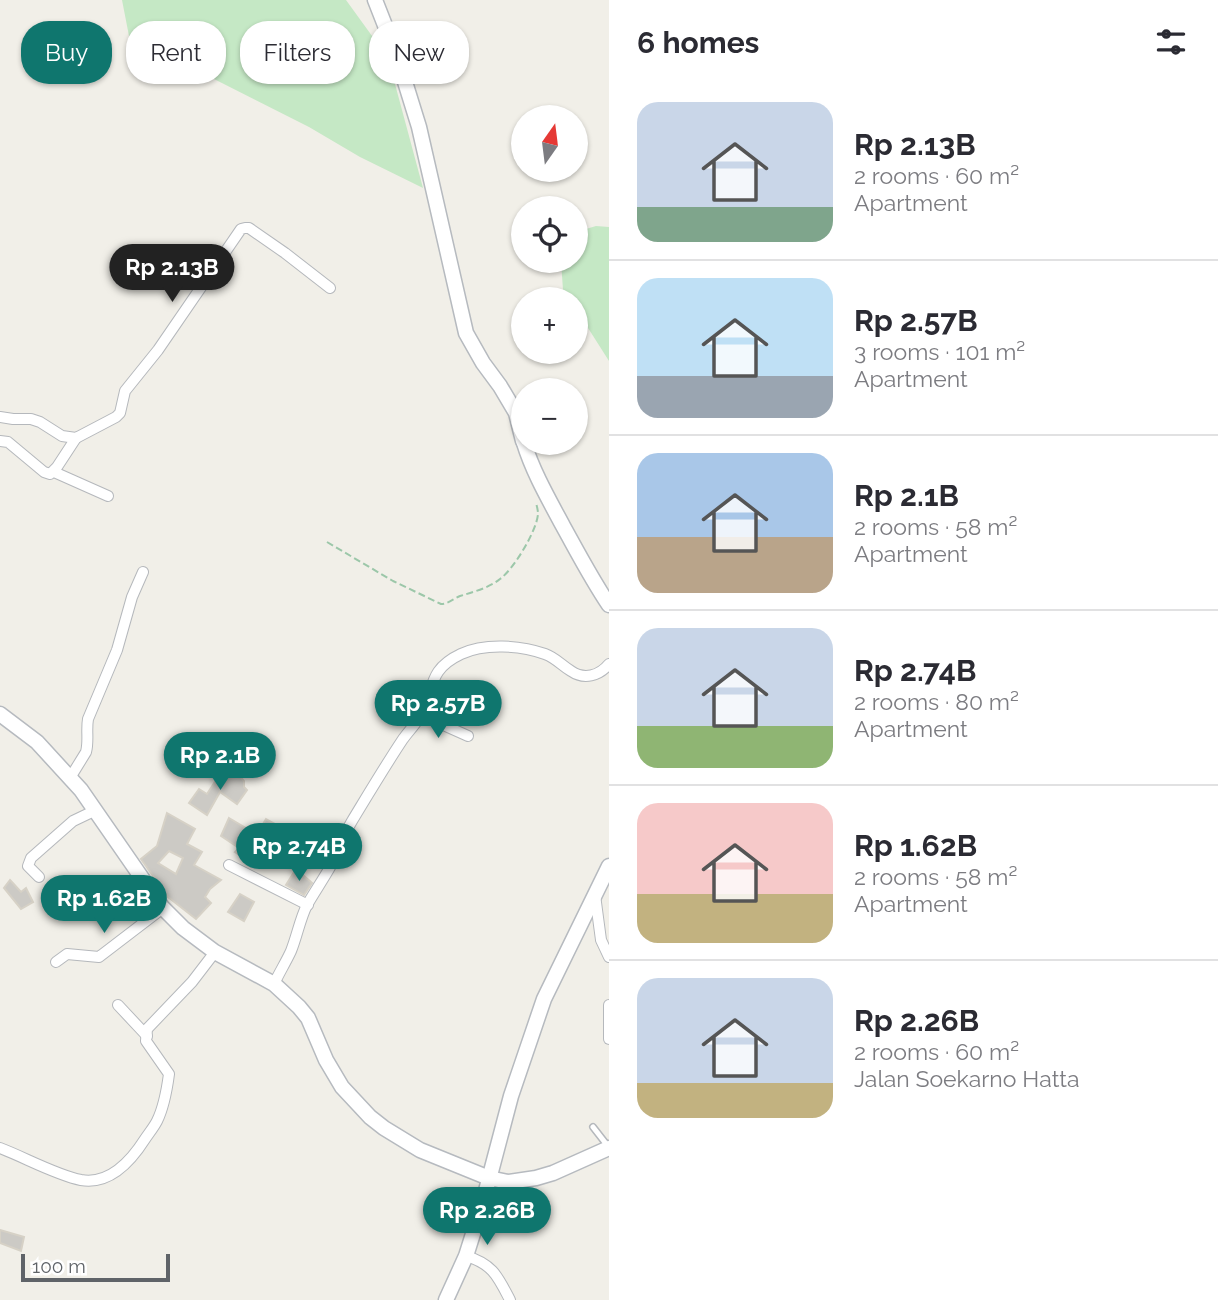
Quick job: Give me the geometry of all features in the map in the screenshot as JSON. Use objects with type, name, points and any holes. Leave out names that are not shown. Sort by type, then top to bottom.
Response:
[{"type":"street","points":[[375,0],[397,56],[419,127],[466,333],[511,405]]},
{"type":"street","points":[[54,472],[76,438],[116,417],[120,412],[125,391],[159,350],[242,229],[249,228],[267,240],[330,288]]},
{"type":"street","points":[[0,417],[31,419],[62,436],[76,438]]},
{"type":"street","points":[[0,441],[8,442],[44,472],[54,472],[108,496]]},
{"type":"street","points":[[528,455],[594,583],[609,606]]},
{"type":"street","points":[[70,778],[88,747],[88,719],[117,650],[132,597],[143,572]]},
{"type":"street","points":[[274,984],[290,952],[307,905],[352,821],[404,737],[421,715],[438,669],[470,650],[488,647],[535,651],[555,658],[572,672],[590,676],[609,664]]},
{"type":"street","points":[[0,714],[37,742],[70,778],[96,810],[163,908],[183,928],[215,952],[274,984],[308,1018],[326,1060],[342,1087],[370,1117],[420,1150],[489,1178],[508,1182],[537,1178],[609,1148]]},
{"type":"street","points":[[421,715],[468,736]]},
{"type":"street","points":[[39,877],[28,866],[31,858],[73,821],[96,810]]},
{"type":"street","points":[[229,865],[307,905]]},
{"type":"street","points":[[446,1300],[466,1255],[511,1096],[544,999],[609,866]]},
{"type":"street","points":[[595,895],[601,940],[609,957]]},
{"type":"street","points":[[56,961],[67,954],[99,957],[163,908]]},
{"type":"street","points":[[0,1147],[83,1181],[106,1177],[125,1166],[157,1121],[168,1084],[169,1074],[146,1041],[147,1029],[192,982],[215,952]]},
{"type":"street","points":[[609,1004],[609,1039]]},
{"type":"street","points":[[118,1005],[147,1036]]},
{"type":"street","points":[[466,1255],[488,1265],[497,1275],[510,1300]]},
{"type":"lane","points":[[593,1126],[609,1148]]},
{"type":"path","points":[[327,542],[393,581],[445,605],[501,579],[515,562],[529,540],[538,514],[535,500],[540,482]]},
{"type":"green space","points":[[122,0],[346,0],[369,32],[369,84],[395,84],[423,188],[224,84],[226,21],[126,21]]},
{"type":"green space","points":[[609,227],[609,361],[588,328],[588,287],[563,287],[562,273],[588,273],[588,228]]},
{"type":"building","points":[[222,771],[231,775],[238,774],[247,790],[237,804],[220,792],[207,815],[189,803],[199,789],[207,794]]},
{"type":"building","points":[[167,813],[195,829],[187,844],[202,852],[194,865],[221,880],[210,889],[205,897],[211,903],[196,919],[168,897],[141,859],[157,846]],"holes":[[[169,851],[183,858],[176,874],[158,863]]]},
{"type":"building","points":[[229,818],[251,831],[253,826],[260,829],[266,819],[277,825],[272,833],[276,835],[271,841],[275,844],[267,857],[252,848],[246,859],[235,852],[239,848],[221,836]]},
{"type":"building","points":[[296,869],[312,883],[304,895],[286,885]]},
{"type":"building","points":[[10,880],[21,892],[26,888],[33,902],[21,909],[4,888]]},
{"type":"building","points":[[240,894],[254,902],[244,921],[228,912]]},
{"type":"building","points":[[0,1230],[24,1237],[21,1251],[0,1243]]}]
